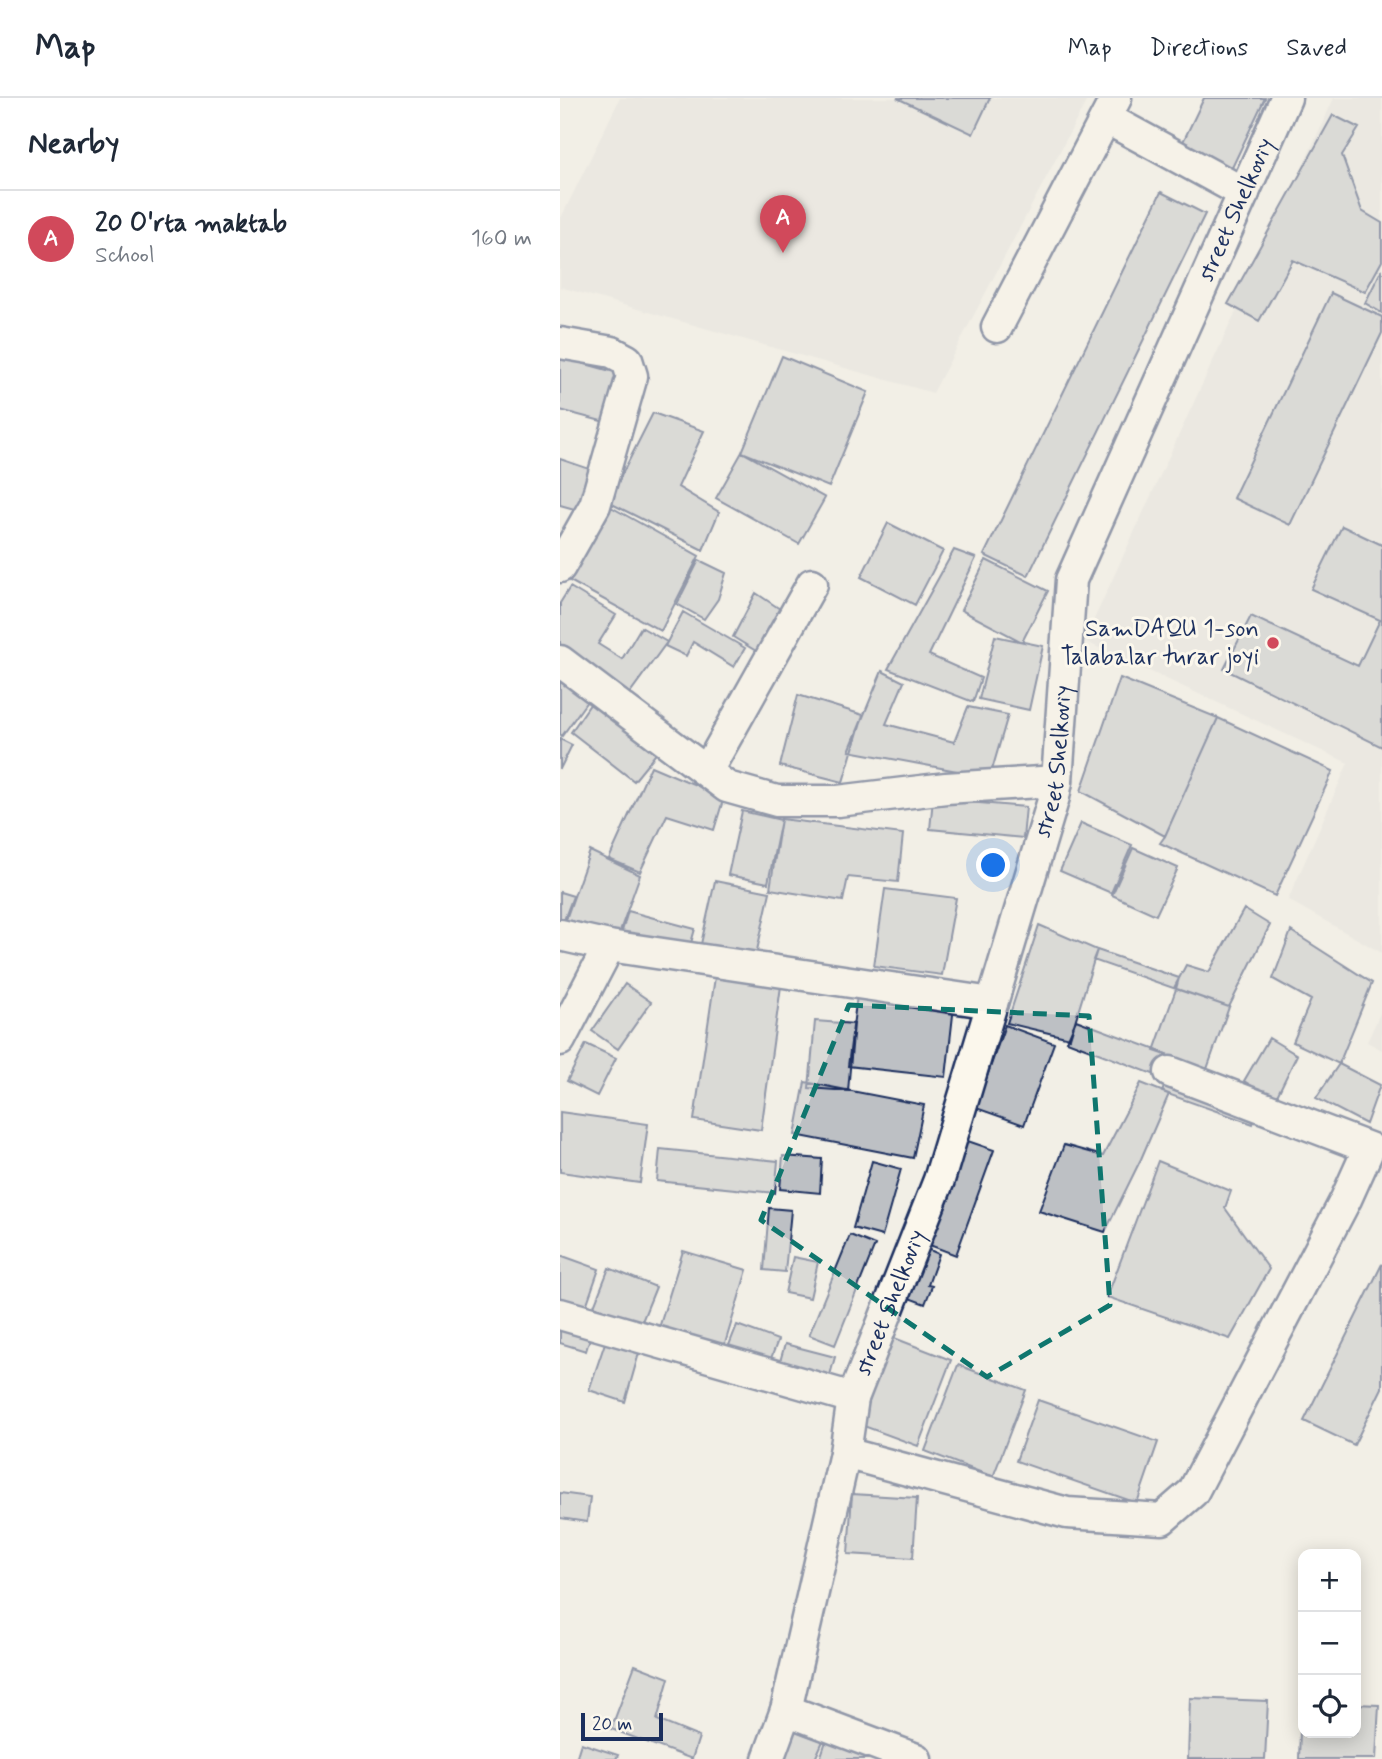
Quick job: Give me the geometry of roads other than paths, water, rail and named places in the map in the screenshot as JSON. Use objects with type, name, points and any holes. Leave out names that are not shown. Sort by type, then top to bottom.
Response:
[{"type":"street","name":"street Shelkoviy","points":[[768,1759],[786,1710],[845,1453],[853,1398],[939,1180],[1054,797],[1071,580],[1286,98]]},
{"type":"street","points":[[997,327],[1111,108],[1244,193]]},
{"type":"street","points":[[560,343],[612,352],[627,360],[632,376],[595,505],[560,566]]},
{"type":"street","points":[[707,771],[813,584]]},
{"type":"street","points":[[560,661],[727,787],[777,801],[838,801],[946,788],[1057,780]]},
{"type":"street","points":[[560,936],[609,946],[992,1003]]},
{"type":"street","points":[[560,1040],[609,946]]},
{"type":"street","points":[[845,1453],[1067,1513],[1162,1519],[1193,1492],[1346,1199],[1369,1148],[1170,1072]]},
{"type":"street","points":[[560,1314],[853,1398]]},
{"type":"street","points":[[786,1710],[916,1759]]},
{"type":"place","name":"20 O'rta maktab","points":[[783,253]]},
{"type":"place","name":"SamDAQU 1-son Talabalar turar joyi","points":[[1273,643]]}]
